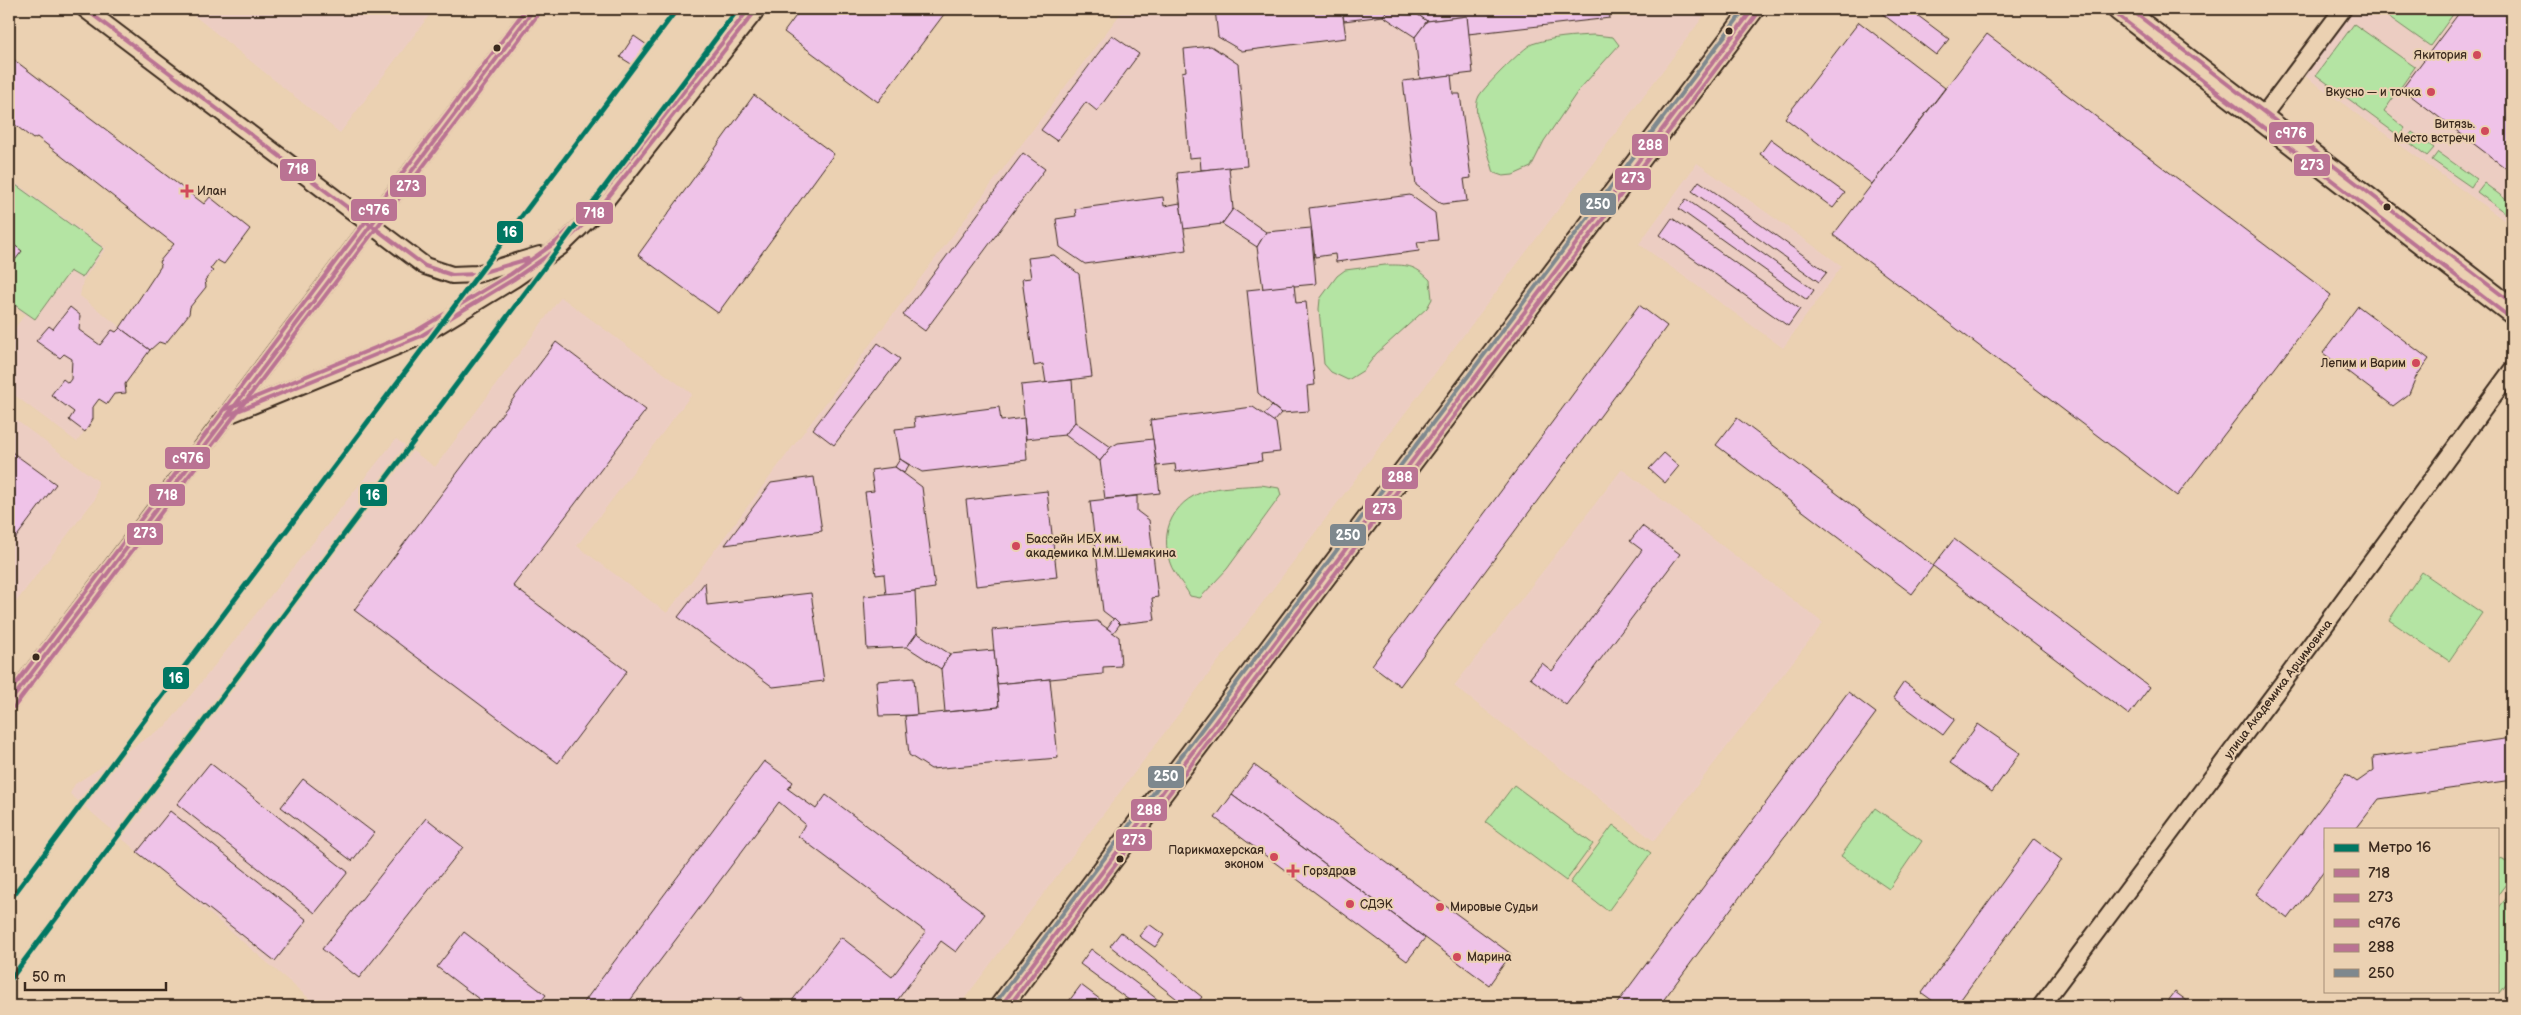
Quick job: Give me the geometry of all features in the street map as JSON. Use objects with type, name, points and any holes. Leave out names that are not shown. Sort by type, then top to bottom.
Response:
[{"type":"main road","points":[[2120,9],[2512,311]]},
{"type":"street","points":[[85,9],[426,266],[452,275],[486,272],[560,247]]},
{"type":"street","points":[[9,703],[534,9]]},
{"type":"street","points":[[228,415],[419,337],[514,279],[560,247],[598,210],[757,9]]},
{"type":"street","points":[[1001,1006],[1753,9]]},
{"type":"street","points":[[2262,117],[2343,9]]},
{"type":"street","name":"улица Академика Арцимовича","points":[[2041,1006],[2288,676],[2512,370]]},
{"type":"shaded area","points":[[186,9],[434,9],[340,133]]},
{"type":"shaded area","points":[[1124,9],[1709,9],[959,1006],[318,1006],[70,794],[75,784],[167,725],[396,439],[435,467],[561,297],[692,394],[577,546],[667,613]]},
{"type":"shaded area","points":[[2354,9],[2512,9],[2512,226],[2305,76]]},
{"type":"shaded area","points":[[1697,163],[1842,266],[1783,348],[1639,244]]},
{"type":"shaded area","points":[[13,181],[106,248],[83,280],[80,296],[150,350],[125,384],[126,393],[114,394],[107,404],[99,399],[93,407],[93,419],[77,442],[9,391],[9,337],[25,314],[9,303],[9,187]]},
{"type":"shaded area","points":[[9,415],[98,481],[95,499],[9,611]]},
{"type":"shaded area","points":[[1622,469],[1823,623],[1654,841],[1454,686]]},
{"type":"green space","points":[[2378,9],[2457,9],[2430,46]]},
{"type":"green space","points":[[2354,24],[2415,67],[2384,111],[2405,128],[2399,136],[2316,75]]},
{"type":"green space","points":[[1594,35],[1613,37],[1619,45],[1578,91],[1544,141],[1531,167],[1513,175],[1503,176],[1494,173],[1477,115],[1476,105],[1479,96],[1504,68],[1532,44],[1555,38]]},
{"type":"green space","points":[[2412,132],[2434,148],[2427,156],[2406,140]]},
{"type":"green space","points":[[2438,152],[2476,179],[2471,187],[2432,160]]},
{"type":"green space","points":[[13,183],[103,248],[82,278],[70,271],[35,319],[9,301],[9,189]]},
{"type":"green space","points":[[2484,183],[2512,204],[2512,218],[2477,192]]},
{"type":"green space","points":[[1385,265],[1409,266],[1419,271],[1430,280],[1432,299],[1427,308],[1376,354],[1364,370],[1348,380],[1331,372],[1324,364],[1319,309],[1320,299],[1337,276],[1345,270]]},
{"type":"green space","points":[[1261,485],[1279,488],[1281,495],[1227,569],[1200,598],[1190,596],[1174,572],[1168,557],[1167,534],[1172,518],[1180,507],[1199,493],[1223,488]]},
{"type":"green space","points":[[2422,572],[2482,613],[2449,661],[2389,620]]},
{"type":"green space","points":[[1514,785],[1593,844],[1566,881],[1486,822]]},
{"type":"green space","points":[[1875,808],[1922,841],[1889,889],[1841,856]]},
{"type":"green space","points":[[1613,825],[1651,853],[1608,911],[1570,883]]},
{"type":"green space","points":[[2498,857],[2512,863],[2512,876],[2498,895]]},
{"type":"green space","points":[[2512,891],[2512,977],[2500,993],[2498,992],[2498,909]]},
{"type":"building","points":[[801,9],[948,9],[878,102],[784,32]]},
{"type":"building","points":[[1215,9],[1342,9],[1346,38],[1242,51],[1218,37]]},
{"type":"building","points":[[1342,9],[1388,9],[1383,16],[1344,21]]},
{"type":"building","points":[[1388,9],[1410,9],[1427,21],[1415,37],[1383,16]]},
{"type":"building","points":[[1410,9],[1609,9],[1610,18],[1468,34],[1467,16],[1427,21]]},
{"type":"building","points":[[1876,9],[1909,9],[1949,39],[1936,55]]},
{"type":"building","name":"Витязь. Место встречи","points":[[2462,9],[2512,9],[2512,173],[2402,89]]},
{"type":"building","points":[[1467,16],[1473,73],[1420,79],[1415,37],[1427,21]]},
{"type":"building","points":[[1859,22],[1945,88],[1872,184],[1785,118]]},
{"type":"building","points":[[1987,34],[2331,295],[2177,496],[1833,235]]},
{"type":"building","points":[[1112,35],[1139,54],[1097,111],[1086,102],[1057,141],[1041,130]]},
{"type":"building","points":[[634,36],[647,45],[633,65],[620,57]]},
{"type":"building","points":[[1211,46],[1238,64],[1247,166],[1201,170],[1200,157],[1189,158],[1182,72],[1186,71],[1184,49]]},
{"type":"building","points":[[9,56],[204,204],[210,197],[250,229],[224,264],[217,260],[210,269],[213,271],[205,280],[206,287],[190,307],[189,314],[165,344],[159,342],[150,350],[120,328],[161,266],[159,262],[174,244],[37,137],[33,139],[9,120]]},
{"type":"building","points":[[1451,75],[1453,94],[1460,94],[1471,178],[1464,179],[1467,201],[1442,204],[1416,185],[1403,81]]},
{"type":"building","points":[[754,95],[834,154],[718,313],[638,255]]},
{"type":"building","points":[[1771,139],[1845,193],[1833,208],[1760,154]]},
{"type":"building","points":[[1023,153],[1045,169],[925,331],[903,315]]},
{"type":"building","points":[[1229,167],[1233,209],[1222,224],[1183,229],[1177,173]]},
{"type":"building","points":[[1699,181],[1827,272],[1819,282],[1692,191]]},
{"type":"building","points":[[1410,195],[1435,213],[1438,240],[1417,242],[1419,251],[1336,262],[1335,254],[1315,257],[1309,208]]},
{"type":"building","points":[[1163,197],[1164,206],[1180,203],[1187,250],[1085,264],[1060,247],[1056,219],[1076,216],[1075,209]]},
{"type":"building","points":[[1686,199],[1814,290],[1807,300],[1679,209]]},
{"type":"building","points":[[1233,209],[1266,232],[1257,247],[1222,224]]},
{"type":"building","points":[[1672,218],[1800,309],[1788,326],[1660,235]]},
{"type":"building","points":[[1311,228],[1316,284],[1263,289],[1257,247],[1266,232]]},
{"type":"building","points":[[9,241],[22,251],[9,268]]},
{"type":"building","points":[[1054,255],[1079,274],[1092,377],[1046,383],[1043,364],[1034,366],[1022,279],[1031,278],[1028,258]]},
{"type":"building","points":[[1294,285],[1296,303],[1306,302],[1315,385],[1307,386],[1309,411],[1281,413],[1258,393],[1247,290]]},
{"type":"building","points":[[1639,305],[1667,326],[1400,686],[1372,665]]},
{"type":"building","points":[[2358,306],[2429,359],[2416,377],[2409,394],[2393,406],[2323,353]]},
{"type":"building","points":[[70,307],[80,315],[79,330],[100,345],[112,330],[116,332],[120,328],[150,350],[125,384],[126,393],[114,394],[107,404],[99,399],[93,407],[93,419],[85,432],[69,420],[74,412],[51,395],[63,379],[68,383],[71,379],[72,359],[64,354],[60,358],[36,341],[49,326],[53,329]]},
{"type":"building","points":[[556,342],[646,410],[513,586],[627,671],[558,763],[354,610]]},
{"type":"building","points":[[878,343],[900,359],[834,445],[813,429]]},
{"type":"building","points":[[1072,380],[1075,422],[1065,435],[1026,439],[1021,385]]},
{"type":"building","points":[[1272,406],[1281,413],[1273,422],[1264,415]]},
{"type":"building","points":[[999,407],[1001,421],[1024,418],[1027,460],[922,472],[900,459],[895,429],[915,427],[914,418]]},
{"type":"building","points":[[1253,407],[1276,423],[1280,452],[1261,454],[1262,461],[1176,472],[1175,464],[1157,466],[1150,420]]},
{"type":"building","points":[[1737,418],[1933,566],[1912,594],[1716,445]]},
{"type":"building","points":[[1075,422],[1111,447],[1100,461],[1065,435]]},
{"type":"building","points":[[1153,439],[1160,493],[1105,499],[1100,461],[1111,447],[1118,443]]},
{"type":"building","points":[[9,450],[56,484],[9,547]]},
{"type":"building","points":[[1664,453],[1679,466],[1665,483],[1649,469]]},
{"type":"building","points":[[900,459],[909,465],[904,473],[895,467]]},
{"type":"building","points":[[895,467],[922,487],[935,588],[886,595],[884,574],[876,575],[865,492],[874,491],[871,470]]},
{"type":"building","points":[[814,477],[822,531],[725,545],[771,483]]},
{"type":"building","points":[[1047,491],[1057,577],[976,586],[966,500]]},
{"type":"building","points":[[1137,496],[1137,511],[1149,520],[1158,597],[1152,598],[1155,620],[1120,624],[1103,611],[1090,501]]},
{"type":"building","points":[[1642,526],[1680,554],[1566,705],[1530,678],[1542,663],[1552,671],[1642,550],[1630,541]]},
{"type":"building","points":[[1954,539],[2150,687],[2129,715],[1933,566]]},
{"type":"building","points":[[705,582],[707,605],[811,593],[824,681],[773,687],[678,617]]},
{"type":"building","points":[[915,591],[917,633],[907,647],[867,649],[864,596]]},
{"type":"building","points":[[1114,618],[1120,624],[1113,633],[1107,628]]},
{"type":"building","points":[[1097,621],[1119,637],[1121,666],[1103,667],[1103,674],[997,684],[992,630]]},
{"type":"building","points":[[917,633],[950,654],[941,669],[907,647]]},
{"type":"building","points":[[994,650],[999,707],[945,712],[941,669],[950,654]]},
{"type":"building","points":[[914,678],[917,715],[879,716],[876,681]]},
{"type":"building","points":[[1050,679],[1058,758],[931,769],[909,755],[905,716],[999,707],[997,684]]},
{"type":"building","points":[[1904,682],[1955,719],[1943,735],[1893,698]]},
{"type":"building","points":[[1848,692],[1876,713],[1659,1006],[1615,1006]]},
{"type":"building","points":[[1978,724],[2020,753],[1992,792],[1950,763]]},
{"type":"building","points":[[2512,738],[2512,780],[2379,799],[2357,828],[2324,828],[2324,871],[2288,919],[2256,894],[2346,774],[2357,782],[2374,770],[2373,757]]},
{"type":"building","points":[[764,761],[793,782],[788,789],[816,809],[826,795],[985,914],[956,952],[941,941],[893,1006],[788,1006],[841,937],[892,977],[926,932],[798,836],[805,824],[779,802],[626,1006],[581,1006]]},
{"type":"building","points":[[210,763],[348,872],[315,913],[177,804]]},
{"type":"building","points":[[1254,765],[1511,954],[1489,985],[1232,795]]},
{"type":"building","points":[[303,779],[374,833],[352,861],[281,807]]},
{"type":"building","points":[[1232,795],[1425,938],[1407,961],[1215,818]]},
{"type":"building","points":[[170,811],[307,920],[275,961],[137,852]]},
{"type":"building","points":[[426,818],[463,847],[359,978],[322,949]]},
{"type":"building","points":[[2034,839],[2062,860],[1956,1006],[1940,1006],[1922,993]]},
{"type":"building","points":[[1149,924],[1164,935],[1155,947],[1139,936]]},
{"type":"building","points":[[464,932],[546,995],[537,1006],[488,1006],[437,967]]},
{"type":"building","points":[[1121,932],[1202,997],[1195,1006],[1186,1006],[1110,946]]},
{"type":"building","points":[[1091,949],[1161,1002],[1158,1006],[1137,1006],[1080,964]]},
{"type":"building","points":[[1081,985],[1109,1006],[1076,1006],[1069,1001]]},
{"type":"building","points":[[2175,992],[2194,1006],[2164,1006]]},
{"type":"building","points":[[740,997],[753,1006],[733,1006]]},
{"type":"metro line","name":"16","points":[[9,901],[677,9]]},
{"type":"metro line","name":"16","points":[[9,981],[738,9]]},
{"type":"transit line","name":"718","points":[[85,9],[425,266],[452,275],[477,274],[528,259]]},
{"type":"transit line","name":"с976","points":[[222,412],[526,9]]},
{"type":"transit line","name":"718","points":[[227,416],[534,9]]},
{"type":"transit line","name":"с976","points":[[9,693],[224,410],[416,331],[511,274],[556,242],[593,206],[749,9]]},
{"type":"transit line","name":"718","points":[[9,703],[228,415],[419,337],[514,279],[560,247],[598,210],[757,9]]},
{"type":"transit line","name":"250","points":[[996,1002],[1745,9]]},
{"type":"transit line","name":"288","points":[[1001,1006],[1753,9]]},
{"type":"transit line","name":"с976","points":[[2130,9],[2512,303]]},
{"type":"transit line","name":"273","points":[[14,707],[539,13]]},
{"type":"transit line","name":"273","points":[[1009,1006],[1758,13]]},
{"type":"transit line","name":"273","points":[[2116,14],[2508,316]]},
{"type":"place","name":"Якитория","points":[[2477,55]]},
{"type":"place","name":"Вкусно — и точка","points":[[2431,92]]},
{"type":"place","name":"Витязь. Место встречи","points":[[2485,131]]},
{"type":"place","name":"Илан","points":[[187,191]]},
{"type":"place","name":"Лепим и Варим","points":[[2416,363]]},
{"type":"place","name":"Бассейн ИБХ им. академика М.М.Шемякина","points":[[1016,546]]},
{"type":"place","name":"Парикмахерская эконом","points":[[1274,857]]},
{"type":"place","name":"Горздрав","points":[[1293,871]]},
{"type":"place","name":"СДЭК","points":[[1350,904]]},
{"type":"place","name":"Мировые Судьи","points":[[1440,907]]},
{"type":"place","name":"Марина","points":[[1457,957]]}]
